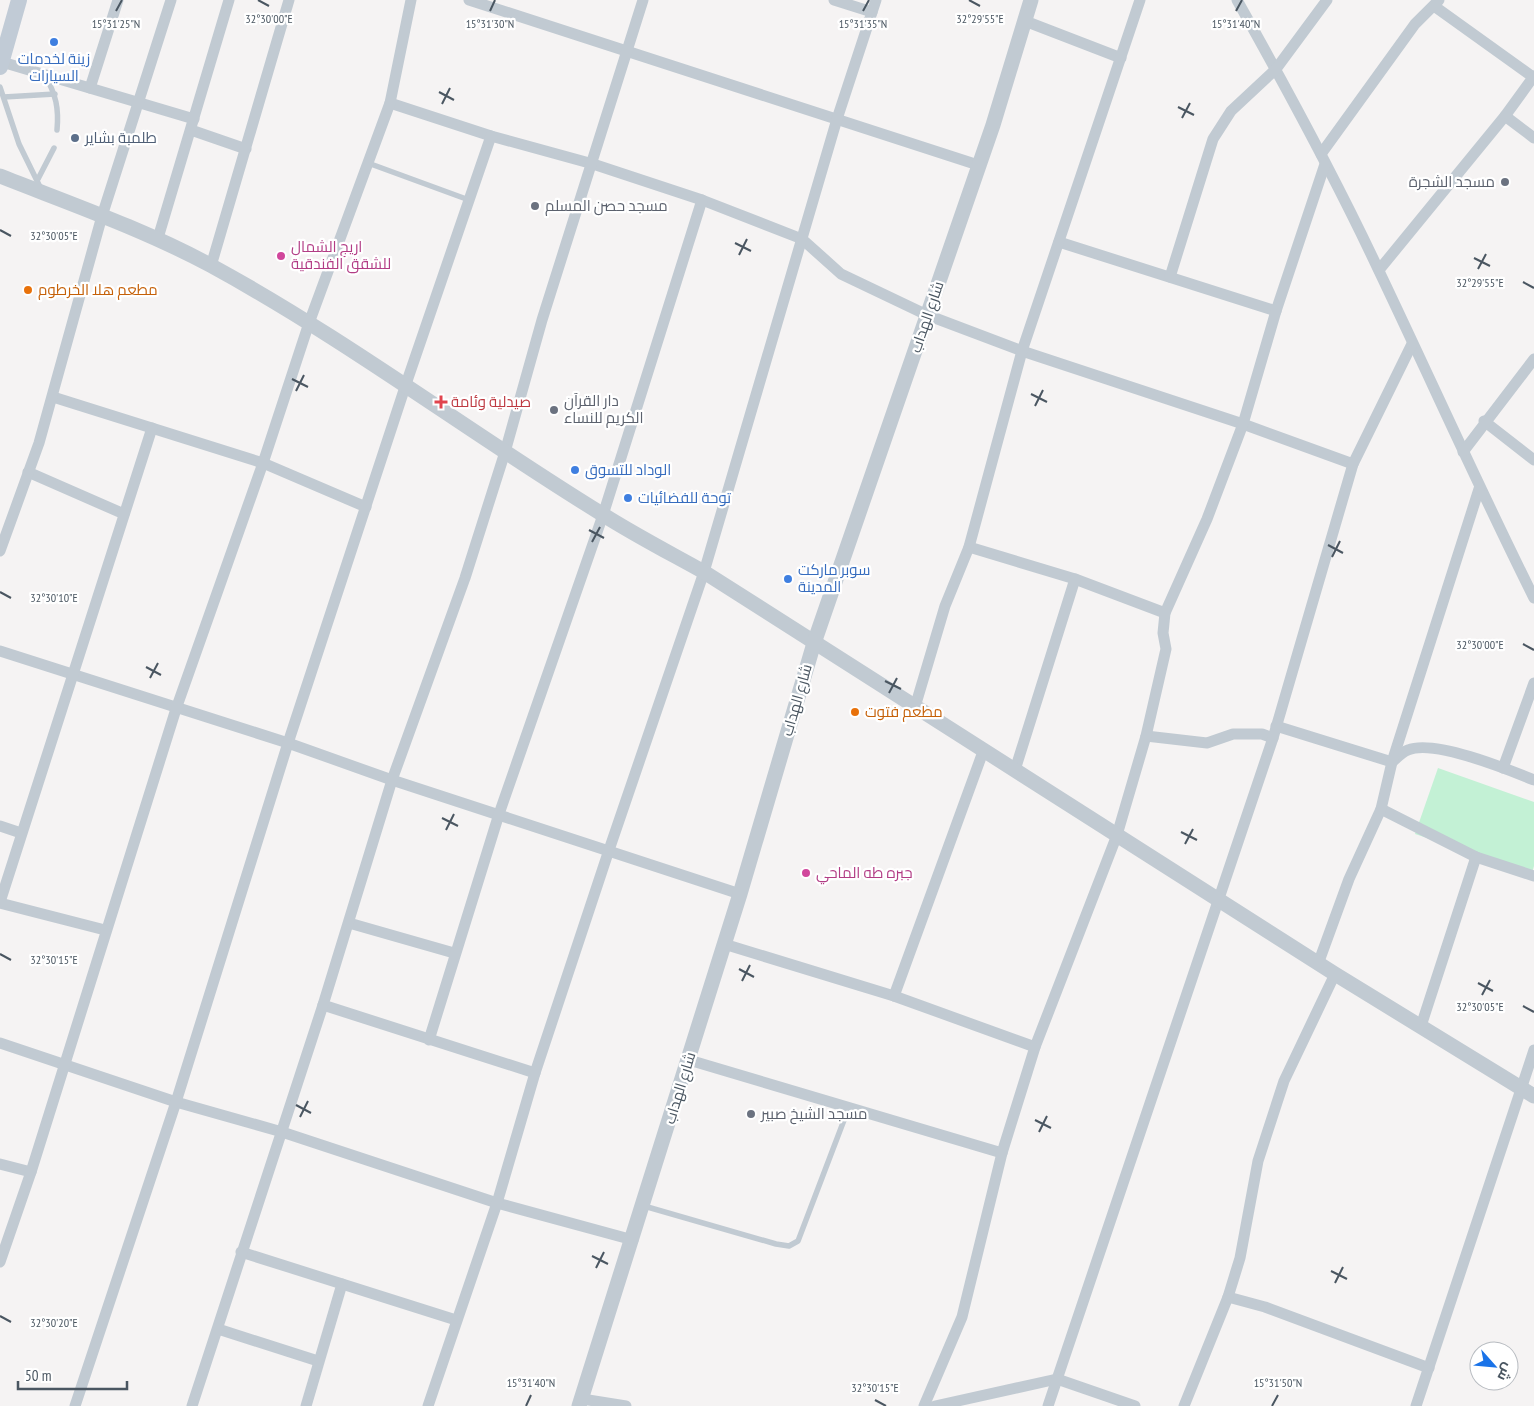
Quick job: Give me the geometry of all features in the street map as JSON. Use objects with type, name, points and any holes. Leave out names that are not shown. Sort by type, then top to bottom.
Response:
[{"type":"main road","points":[[1,64],[19,0]]},
{"type":"street","points":[[90,88],[118,0]]},
{"type":"street","points":[[0,552],[53,397],[102,216],[170,0]]},
{"type":"street","points":[[158,238],[229,0]]},
{"type":"street","points":[[211,266],[289,0]]},
{"type":"street","points":[[0,1262],[31,1172],[105,930],[176,709],[263,463],[308,323],[390,103],[410,0]]},
{"type":"street","points":[[470,0],[978,165]]},
{"type":"street","points":[[192,1406],[323,1005],[392,780],[465,578],[505,452],[542,320],[644,0]]},
{"type":"street","points":[[834,0],[872,12]]},
{"type":"street","points":[[428,1406],[497,1203],[535,1074],[609,850],[704,572],[836,119],[876,0]]},
{"type":"street","name":"شارع الهداب","points":[[581,1402],[644,1206],[740,894],[814,643],[978,165],[1031,0]]},
{"type":"street","points":[[915,706],[945,606],[969,547],[1022,352],[1140,0]]},
{"type":"street","points":[[1237,0],[1276,69],[1379,270],[1479,489],[1534,598]]},
{"type":"street","points":[[1170,277],[1213,139],[1231,110],[1276,69],[1327,0]]},
{"type":"street","points":[[924,1406],[962,1317],[1002,1154],[1036,1047],[1117,835],[1146,736],[1166,649],[1163,633],[1165,613],[1207,519],[1243,424],[1323,159],[1415,24],[1437,3],[1534,76],[1505,116],[1379,270]]},
{"type":"street","points":[[1025,22],[1121,58]]},
{"type":"street","points":[[1,64],[44,74],[138,102],[246,149]]},
{"type":"street","points":[[390,103],[491,136],[593,164],[702,200],[802,239],[841,274],[927,316],[1022,352],[1243,424],[1353,464]]},
{"type":"street","points":[[1505,116],[1534,138]]},
{"type":"street","points":[[75,1406],[176,1102],[288,743],[406,384],[491,136]]},
{"type":"street","points":[[0,176],[40,186],[102,216],[158,238],[211,266],[308,323],[406,384],[505,452],[603,515],[704,572],[1318,964],[1528,1092]]},
{"type":"street","points":[[429,1040],[454,953],[499,814],[603,515],[702,200]]},
{"type":"street","points":[[1059,242],[1276,311]]},
{"type":"street","points":[[1048,1406],[1275,732],[1353,464],[1412,344]]},
{"type":"street","points":[[1463,452],[1484,421],[1534,359]]},
{"type":"street","points":[[53,397],[263,463],[366,507]]},
{"type":"street","points":[[1484,421],[1534,460]]},
{"type":"street","points":[[105,930],[0,903],[74,677],[152,428]]},
{"type":"street","points":[[28,472],[124,514]]},
{"type":"street","points":[[1318,964],[1349,879],[1381,810],[1392,762],[1479,489]]},
{"type":"street","points":[[969,547],[1075,579],[1165,613]]},
{"type":"street","points":[[1015,770],[1075,579]]},
{"type":"street","points":[[0,652],[74,677],[288,743],[392,780],[740,894]]},
{"type":"street","points":[[1503,768],[1534,683]]},
{"type":"street","points":[[1146,736],[1207,743],[1233,734],[1275,732],[1392,762]]},
{"type":"street","points":[[1392,762],[1407,750],[1422,747],[1441,749],[1503,768],[1534,780]]},
{"type":"street","points":[[894,996],[984,749]]},
{"type":"street","points":[[1381,810],[1476,857],[1534,876]]},
{"type":"street","points":[[0,826],[22,833]]},
{"type":"street","points":[[1422,1026],[1476,857]]},
{"type":"street","points":[[349,923],[454,953]]},
{"type":"street","points":[[724,944],[894,996],[1036,1047]]},
{"type":"street","points":[[1184,1406],[1228,1297],[1243,1247],[1258,1161],[1284,1081],[1301,1041],[1335,974]]},
{"type":"street","points":[[323,1005],[535,1074]]},
{"type":"street","points":[[0,1044],[176,1102],[282,1132],[497,1203],[633,1240]]},
{"type":"street","points":[[1416,1406],[1528,1092],[1534,1050]]},
{"type":"street","points":[[689,1060],[1002,1154]]},
{"type":"street","points":[[0,1164],[31,1172]]},
{"type":"street","points":[[241,1252],[456,1320]]},
{"type":"street","points":[[306,1406],[342,1284]]},
{"type":"street","points":[[1228,1297],[1265,1307],[1429,1368]]},
{"type":"street","points":[[218,1329],[318,1361]]},
{"type":"street","points":[[935,1406],[1057,1379],[1135,1406]]},
{"type":"street","points":[[581,1402],[626,1406]]},
{"type":"lane","points":[[44,74],[55,94],[59,108],[57,130]]},
{"type":"lane","points":[[0,87],[19,144],[40,186]]},
{"type":"lane","points":[[4,97],[55,94]]},
{"type":"lane","points":[[40,186],[54,148]]},
{"type":"lane","points":[[368,163],[469,200]]},
{"type":"lane","points":[[644,1206],[776,1244],[790,1246],[798,1241],[848,1108]]},
{"type":"green space","points":[[1438,768],[1534,802],[1534,866],[1532,873],[1415,834]]},
{"type":"place","name":"زينة لخدمات السيارات","points":[[54,42]]},
{"type":"place","name":"طلمبة بشاير","points":[[75,138]]},
{"type":"place","name":"مسجد الشجرة","points":[[1505,182]]},
{"type":"place","name":"مسجد حصن المسلم","points":[[535,206]]},
{"type":"place","name":"اريج الشمال للشقق الفندقية","points":[[281,256]]},
{"type":"place","name":"مطعم هلا الخرطوم","points":[[28,290]]},
{"type":"place","name":"صيدلية وئامة","points":[[441,402]]},
{"type":"place","name":"دار القرآن الكريم للنساء","points":[[554,410]]},
{"type":"place","name":"الوداد للتسوق","points":[[575,470]]},
{"type":"place","name":"توحة للفضائيات","points":[[628,498]]},
{"type":"place","name":"سوبر ماركت المدينة","points":[[788,579]]},
{"type":"place","name":"مطعم فتوت","points":[[855,712]]},
{"type":"place","name":"جبره طه الماحي","points":[[806,873]]},
{"type":"place","name":"مسجد الشيخ صبير","points":[[751,1114]]}]
